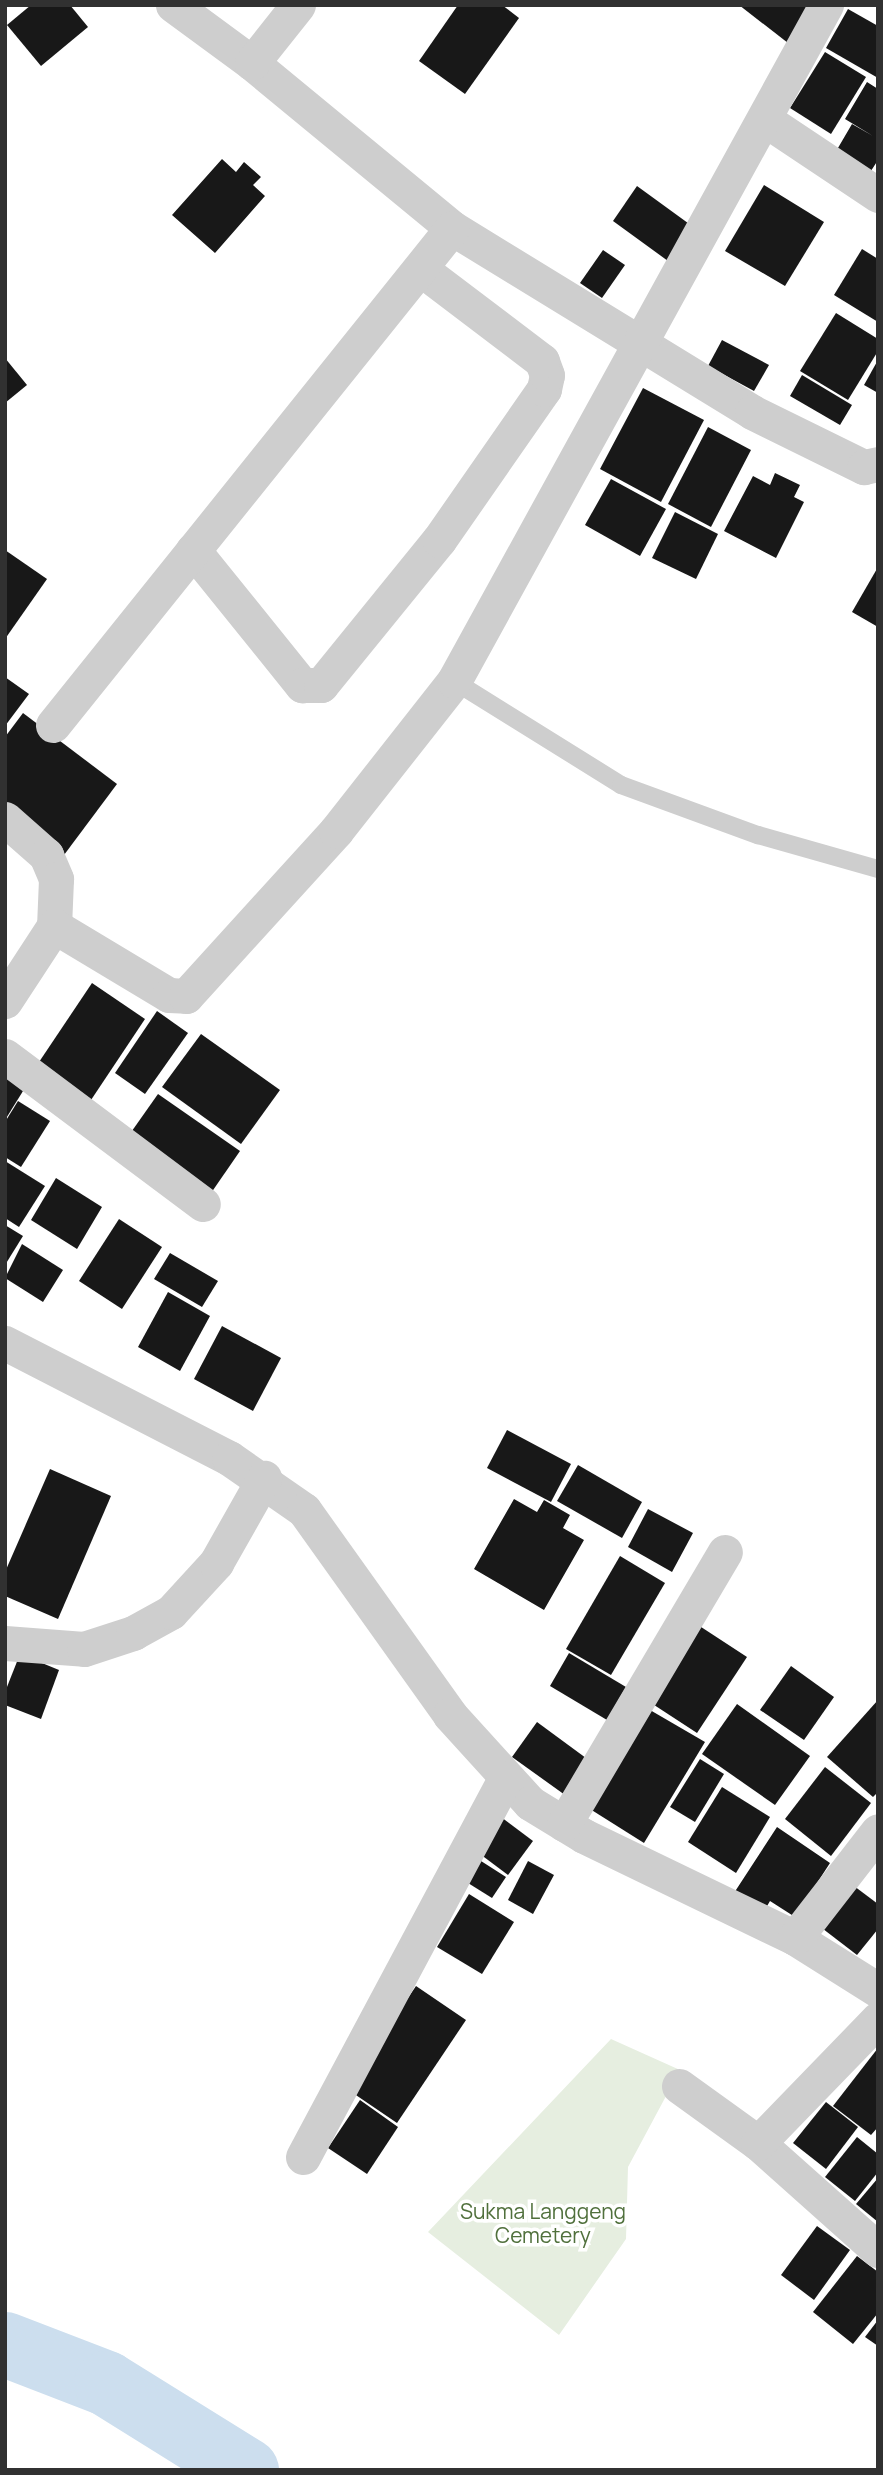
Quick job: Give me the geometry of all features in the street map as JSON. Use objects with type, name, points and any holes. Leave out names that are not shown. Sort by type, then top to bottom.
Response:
[{"type":"street","points":[[173,5],[252,63],[452,228],[636,343],[788,431],[864,467],[878,464]]},
{"type":"street","points":[[252,63],[298,5]]},
{"type":"street","points":[[54,926],[169,995],[186,996],[336,831],[454,681],[636,343],[826,5]]},
{"type":"street","points":[[764,119],[878,195]]},
{"type":"street","points":[[54,724],[452,228]]},
{"type":"street","points":[[193,550],[302,685],[321,685],[439,540],[544,389],[547,375],[542,361],[421,269]]},
{"type":"street","points":[[5,819],[46,855],[55,879],[54,926],[5,1001]]},
{"type":"street","points":[[5,1056],[203,1204]]},
{"type":"street","points":[[5,1343],[264,1478],[304,1510],[450,1715],[530,1803],[564,1824],[795,1938],[878,1990]]},
{"type":"street","points":[[5,1643],[84,1649],[133,1633],[171,1612],[216,1563],[264,1478]]},
{"type":"street","points":[[564,1824],[725,1552]]},
{"type":"street","points":[[303,2157],[505,1778]]},
{"type":"street","points":[[795,1938],[878,1831]]},
{"type":"street","points":[[758,2143],[878,2020]]},
{"type":"street","points":[[679,2086],[758,2143],[878,2250]]},
{"type":"lane","points":[[454,681],[621,785],[758,835],[878,869]]},
{"type":"green space","name":"Sukma Langgeng Cemetery","points":[[611,2039],[680,2070],[628,2167],[626,2239],[559,2335],[428,2232]]},
{"type":"building","points":[[31,5],[70,5],[88,27],[41,66],[7,25]]},
{"type":"building","points":[[458,5],[502,5],[519,18],[465,94],[419,61]]},
{"type":"building","points":[[739,5],[815,5],[788,43]]},
{"type":"building","points":[[848,9],[878,26],[878,78],[826,48]]},
{"type":"building","points":[[825,52],[866,77],[831,134],[790,108]]},
{"type":"building","points":[[867,82],[878,89],[878,160],[869,174],[835,153],[852,124],[873,136],[845,119]]},
{"type":"building","points":[[222,159],[236,172],[244,162],[261,177],[253,185],[265,196],[215,253],[172,215]]},
{"type":"building","points":[[764,185],[824,222],[785,286],[725,251]]},
{"type":"building","points":[[637,186],[692,226],[668,261],[613,221]]},
{"type":"building","points":[[862,249],[878,259],[878,322],[834,295]]},
{"type":"building","points":[[603,250],[625,265],[602,298],[580,283]]},
{"type":"building","points":[[836,313],[878,339],[878,351],[848,400],[800,371]]},
{"type":"building","points":[[722,340],[769,365],[754,391],[708,366]]},
{"type":"building","points":[[5,358],[27,385],[5,403]]},
{"type":"building","points":[[878,360],[878,393],[864,385]]},
{"type":"building","points":[[802,375],[852,405],[840,425],[790,396]]},
{"type":"building","points":[[643,388],[704,420],[661,502],[600,469]]},
{"type":"building","points":[[708,427],[751,450],[711,527],[668,504]]},
{"type":"building","points":[[775,473],[800,485],[794,497],[804,502],[776,558],[724,531],[753,476],[770,485]]},
{"type":"building","points":[[611,479],[666,509],[640,556],[585,525]]},
{"type":"building","points":[[675,512],[718,534],[696,579],[652,558]]},
{"type":"building","points":[[5,550],[47,579],[5,639]]},
{"type":"building","points":[[878,567],[878,627],[852,612]]},
{"type":"building","points":[[5,677],[29,694],[5,726]]},
{"type":"building","points":[[23,713],[117,784],[64,855],[5,811],[5,737]]},
{"type":"building","points":[[92,983],[145,1019],[87,1106],[33,1071]]},
{"type":"building","points":[[157,1011],[188,1033],[145,1094],[115,1073]]},
{"type":"building","points":[[201,1034],[280,1090],[241,1144],[162,1087]]},
{"type":"building","points":[[5,1069],[28,1083],[5,1120]]},
{"type":"building","points":[[158,1094],[240,1151],[209,1196],[127,1138]]},
{"type":"building","points":[[18,1101],[50,1121],[21,1167],[5,1157],[5,1122]]},
{"type":"building","points":[[5,1161],[45,1186],[19,1227],[5,1218]]},
{"type":"building","points":[[56,1178],[102,1207],[77,1249],[31,1220]]},
{"type":"building","points":[[119,1219],[162,1247],[122,1309],[79,1281]]},
{"type":"building","points":[[5,1225],[23,1236],[5,1265]]},
{"type":"building","points":[[22,1244],[63,1270],[43,1302],[5,1278]]},
{"type":"building","points":[[170,1253],[218,1281],[202,1307],[154,1279]]},
{"type":"building","points":[[168,1292],[210,1316],[180,1371],[138,1347]]},
{"type":"building","points":[[222,1326],[281,1358],[253,1411],[194,1379]]},
{"type":"building","points":[[507,1430],[571,1464],[551,1502],[487,1468]]},
{"type":"building","points":[[578,1465],[642,1502],[622,1538],[557,1501]]},
{"type":"building","points":[[50,1469],[111,1496],[58,1619],[5,1596],[5,1572]]},
{"type":"building","points":[[514,1499],[537,1512],[544,1500],[570,1515],[563,1528],[584,1540],[544,1610],[474,1569]]},
{"type":"building","points":[[648,1509],[693,1533],[672,1572],[628,1547]]},
{"type":"building","points":[[620,1556],[665,1583],[611,1675],[566,1649]]},
{"type":"building","points":[[698,1625],[747,1657],[697,1733],[648,1701]]},
{"type":"building","points":[[569,1653],[626,1687],[607,1720],[550,1686]]},
{"type":"building","points":[[20,1654],[59,1670],[41,1719],[5,1705],[5,1692]]},
{"type":"building","points":[[791,1666],[834,1697],[804,1740],[760,1710]]},
{"type":"building","points":[[878,1700],[878,1792],[873,1797],[827,1757]]},
{"type":"building","points":[[737,1704],[810,1756],[775,1805],[702,1754]]},
{"type":"building","points":[[650,1710],[705,1742],[644,1843],[590,1809]]},
{"type":"building","points":[[537,1722],[590,1761],[565,1795],[512,1757]]},
{"type":"building","points":[[700,1759],[724,1774],[695,1822],[670,1807]]},
{"type":"building","points":[[825,1767],[871,1803],[831,1856],[785,1819]]},
{"type":"building","points":[[722,1787],[770,1817],[736,1873],[688,1842]]},
{"type":"building","points":[[497,1814],[533,1841],[508,1875],[472,1848]]},
{"type":"building","points":[[777,1827],[830,1863],[795,1917],[770,1901],[763,1913],[734,1893]]},
{"type":"building","points":[[481,1861],[506,1877],[492,1898],[468,1883]]},
{"type":"building","points":[[528,1861],[554,1875],[533,1914],[508,1900]]},
{"type":"building","points":[[846,1880],[878,1904],[878,1929],[857,1955],[814,1922]]},
{"type":"building","points":[[469,1894],[514,1922],[482,1974],[437,1947]]},
{"type":"building","points":[[416,1986],[466,2020],[397,2123],[347,2089]]},
{"type":"building","points":[[878,2048],[878,2127],[871,2135],[833,2106]]},
{"type":"building","points":[[360,2100],[398,2127],[367,2174],[328,2148]]},
{"type":"building","points":[[826,2102],[858,2127],[826,2169],[793,2143]]},
{"type":"building","points":[[857,2137],[878,2154],[878,2172],[855,2201],[825,2177]]},
{"type":"building","points":[[878,2178],[878,2222],[856,2204]]},
{"type":"building","points":[[817,2226],[850,2250],[814,2300],[781,2275]]},
{"type":"building","points":[[857,2256],[878,2272],[878,2313],[853,2344],[813,2312]]},
{"type":"building","points":[[878,2320],[878,2346],[865,2337]]},
{"type":"waterway","points":[[5,2344],[106,2383],[246,2470]]}]
